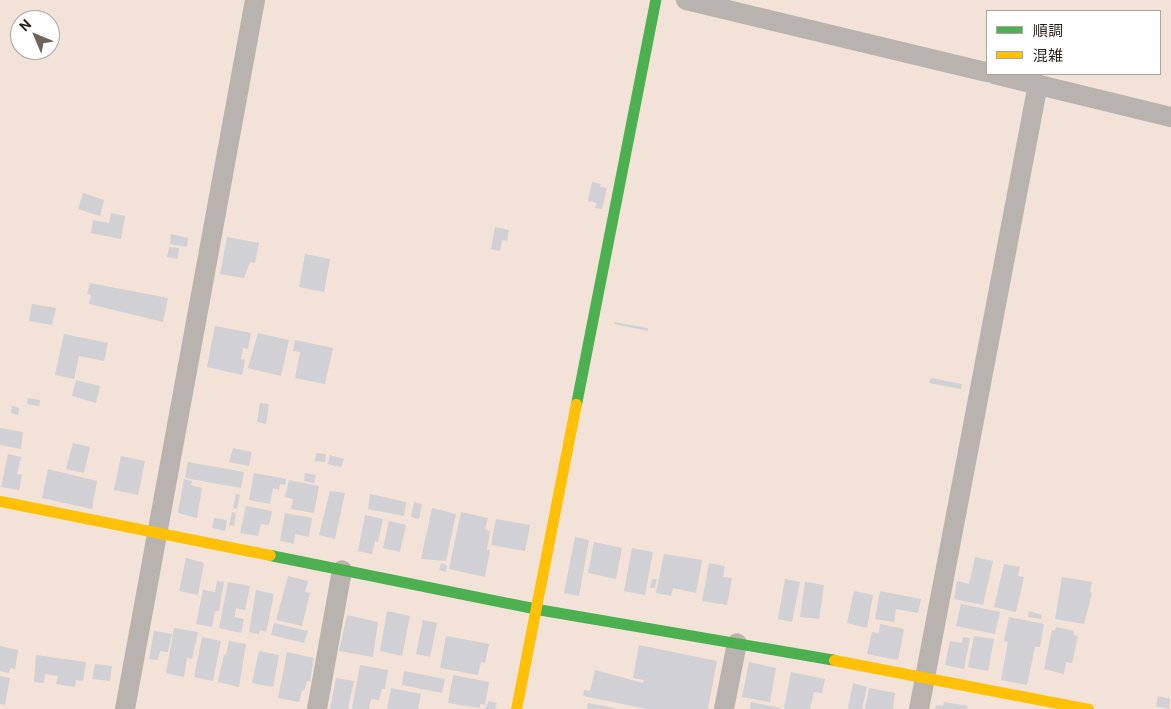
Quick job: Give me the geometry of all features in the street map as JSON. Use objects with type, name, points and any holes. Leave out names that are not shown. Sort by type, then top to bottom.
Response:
[{"type":"street","points":[[125,709],[159,533],[255,0]]},
{"type":"street","points":[[516,709],[655,0]]},
{"type":"street","points":[[686,0],[986,72]]},
{"type":"street","points":[[998,75],[1171,117]]},
{"type":"street","points":[[919,709],[1038,84]]},
{"type":"street","points":[[0,501],[537,609],[925,676],[1088,709]]},
{"type":"street","points":[[317,709],[342,570]]},
{"type":"street","points":[[724,709],[736,643]]},
{"type":"building","points":[[592,182],[601,184],[600,187],[607,188],[602,209],[595,208],[597,203],[588,201]]},
{"type":"building","points":[[83,193],[104,200],[100,216],[78,209]]},
{"type":"building","points":[[111,213],[125,216],[121,239],[91,233],[93,220],[109,223]]},
{"type":"building","points":[[495,227],[509,230],[507,241],[502,240],[500,251],[491,249]]},
{"type":"building","points":[[171,234],[188,238],[187,247],[170,244]]},
{"type":"building","points":[[227,237],[259,243],[255,263],[250,262],[244,278],[220,274]]},
{"type":"building","points":[[169,247],[179,248],[178,259],[167,257]]},
{"type":"building","points":[[305,254],[330,259],[324,292],[299,287]]},
{"type":"building","points":[[90,283],[168,298],[163,322],[89,304],[91,295],[87,294]]},
{"type":"building","points":[[32,304],[56,308],[52,325],[29,321]]},
{"type":"building","points":[[614,322],[648,328],[648,331],[614,324]]},
{"type":"building","points":[[215,326],[251,333],[248,349],[243,348],[241,359],[245,360],[242,375],[207,367]]},
{"type":"building","points":[[258,333],[289,340],[281,376],[248,368]]},
{"type":"building","points":[[64,334],[108,343],[104,361],[79,356],[74,379],[55,375]]},
{"type":"building","points":[[295,340],[333,348],[325,384],[295,378],[300,352],[293,351]]},
{"type":"building","points":[[931,378],[962,384],[961,389],[929,383]]},
{"type":"building","points":[[76,380],[100,386],[96,403],[72,396]]},
{"type":"building","points":[[28,398],[40,400],[39,406],[27,404]]},
{"type":"building","points":[[260,403],[269,404],[266,424],[257,422]]},
{"type":"building","points":[[12,406],[19,408],[18,415],[11,413]]},
{"type":"building","points":[[0,428],[23,432],[21,449],[0,445]]},
{"type":"building","points":[[73,443],[90,447],[84,473],[66,469]]},
{"type":"building","points":[[233,448],[252,452],[249,466],[229,462]]},
{"type":"building","points":[[316,453],[326,454],[325,462],[315,461]]},
{"type":"building","points":[[8,454],[21,457],[17,474],[22,475],[19,490],[1,487]]},
{"type":"building","points":[[330,455],[344,459],[341,467],[328,464]]},
{"type":"building","points":[[121,456],[145,461],[138,495],[114,490]]},
{"type":"building","points":[[188,462],[244,472],[241,488],[185,478]]},
{"type":"building","points":[[48,469],[97,481],[92,509],[42,498]]},
{"type":"building","points":[[254,473],[286,479],[285,485],[280,484],[279,490],[273,488],[270,504],[249,500]]},
{"type":"building","points":[[305,473],[316,475],[314,483],[304,481]]},
{"type":"building","points":[[184,479],[192,481],[191,485],[202,488],[197,518],[178,513]]},
{"type":"building","points":[[289,480],[319,486],[314,513],[291,509],[293,499],[285,497]]},
{"type":"building","points":[[330,491],[345,493],[335,539],[319,535]]},
{"type":"building","points":[[236,494],[240,495],[237,509],[233,508]]},
{"type":"building","points":[[370,494],[406,502],[404,516],[368,509]]},
{"type":"building","points":[[414,502],[422,504],[419,519],[411,517]]},
{"type":"building","points":[[246,506],[272,511],[269,525],[261,524],[258,536],[240,533]]},
{"type":"building","points":[[432,508],[456,514],[446,561],[421,559]]},
{"type":"building","points":[[232,512],[236,513],[234,526],[229,525]]},
{"type":"building","points":[[461,512],[488,518],[485,529],[490,531],[487,550],[490,550],[485,577],[449,569]]},
{"type":"building","points":[[285,513],[312,518],[309,537],[295,534],[294,544],[280,541]]},
{"type":"building","points":[[365,515],[383,519],[378,542],[375,541],[372,554],[358,551]]},
{"type":"building","points":[[214,518],[227,520],[225,531],[212,528]]},
{"type":"building","points":[[496,519],[530,525],[525,551],[491,545]]},
{"type":"building","points":[[389,521],[406,525],[400,552],[383,548]]},
{"type":"building","points":[[575,537],[589,540],[579,596],[564,593]]},
{"type":"building","points":[[594,542],[622,548],[616,579],[588,573]]},
{"type":"building","points":[[632,548],[653,552],[645,595],[624,591]]},
{"type":"building","points":[[664,554],[702,560],[696,593],[673,588],[671,596],[656,593]]},
{"type":"building","points":[[975,557],[993,561],[983,605],[954,599],[957,581],[969,584]]},
{"type":"building","points":[[186,558],[204,563],[198,595],[179,591]]},
{"type":"building","points":[[441,563],[447,565],[446,572],[439,570]]},
{"type":"building","points":[[709,563],[725,566],[723,577],[732,578],[727,605],[702,601]]},
{"type":"building","points":[[1004,564],[1020,567],[1018,576],[1024,577],[1016,612],[994,607]]},
{"type":"building","points":[[288,576],[308,581],[305,592],[310,593],[302,626],[276,620]]},
{"type":"building","points":[[1062,577],[1092,582],[1090,592],[1092,593],[1084,624],[1055,619]]},
{"type":"building","points":[[652,579],[657,579],[655,588],[650,588]]},
{"type":"building","points":[[785,579],[800,582],[792,622],[778,619]]},
{"type":"building","points":[[217,581],[224,582],[219,611],[215,611],[212,627],[196,624],[203,590],[215,592]]},
{"type":"building","points":[[228,582],[250,586],[245,610],[236,608],[235,617],[244,619],[241,633],[219,628]]},
{"type":"building","points":[[805,582],[824,585],[819,619],[800,617]]},
{"type":"building","points":[[256,590],[274,594],[266,632],[260,630],[259,634],[249,632]]},
{"type":"building","points":[[854,591],[873,595],[867,628],[847,623]]},
{"type":"building","points":[[880,591],[921,599],[918,613],[896,609],[894,622],[875,619]]},
{"type":"building","points":[[961,604],[1000,612],[995,634],[956,626]]},
{"type":"building","points":[[387,611],[410,616],[402,656],[380,651]]},
{"type":"building","points":[[1029,611],[1042,615],[1041,619],[1028,617]]},
{"type":"building","points":[[347,615],[378,622],[373,657],[339,651]]},
{"type":"building","points":[[1009,617],[1044,624],[1040,647],[1035,647],[1027,685],[1001,680],[1008,642],[1004,641]]},
{"type":"building","points":[[423,620],[437,623],[430,657],[416,654]]},
{"type":"building","points":[[274,623],[308,631],[304,643],[271,635]]},
{"type":"building","points":[[880,624],[904,629],[898,660],[867,654],[872,632],[879,633]]},
{"type":"building","points":[[1056,627],[1074,631],[1073,635],[1078,636],[1072,663],[1066,662],[1064,674],[1044,669],[1052,630],[1055,631]]},
{"type":"building","points":[[174,628],[198,632],[192,659],[187,658],[184,677],[166,673]]},
{"type":"building","points":[[154,631],[172,634],[168,652],[160,651],[158,660],[149,659]]},
{"type":"building","points":[[446,636],[489,644],[485,663],[481,662],[478,675],[440,668]]},
{"type":"building","points":[[974,636],[994,639],[988,671],[968,667]]},
{"type":"building","points":[[202,637],[221,641],[213,681],[194,677]]},
{"type":"building","points":[[963,637],[970,638],[964,669],[945,665],[950,641],[962,643]]},
{"type":"building","points":[[229,641],[246,644],[239,687],[218,682]]},
{"type":"building","points":[[639,645],[717,661],[708,709],[648,709],[583,696],[584,690],[590,691],[595,670],[643,683],[644,680],[633,678]]},
{"type":"building","points":[[0,646],[18,650],[15,669],[10,668],[9,673],[0,671]]},
{"type":"building","points":[[259,651],[279,655],[273,687],[252,683]]},
{"type":"building","points":[[287,652],[314,658],[310,681],[307,681],[304,691],[302,690],[299,702],[278,698]]},
{"type":"building","points":[[36,655],[86,662],[83,681],[76,680],[75,687],[56,684],[58,676],[45,674],[44,683],[34,682]]},
{"type":"building","points":[[749,662],[776,668],[770,702],[742,697]]},
{"type":"building","points":[[95,664],[112,666],[110,681],[92,679]]},
{"type":"building","points":[[360,665],[388,670],[385,689],[382,689],[379,700],[371,699],[369,709],[352,709]]},
{"type":"building","points":[[404,671],[445,679],[442,693],[402,685]]},
{"type":"building","points":[[791,672],[825,679],[822,693],[814,692],[810,709],[784,709]]},
{"type":"building","points":[[453,675],[489,682],[485,705],[480,704],[480,708],[448,703]]},
{"type":"building","points":[[0,676],[10,678],[5,705],[0,704]]},
{"type":"building","points":[[336,678],[354,681],[348,709],[330,709]]},
{"type":"building","points":[[853,683],[867,687],[862,709],[848,709]]},
{"type":"building","points":[[391,688],[421,694],[418,709],[387,709]]},
{"type":"building","points":[[869,688],[895,693],[893,709],[865,709]]},
{"type":"building","points":[[1158,696],[1170,699],[1169,709],[1156,706]]},
{"type":"building","points":[[489,701],[497,703],[495,709],[485,709]]},
{"type":"building","points":[[751,702],[780,708],[780,709],[750,709]]},
{"type":"building","points":[[944,702],[968,706],[967,709],[935,709],[936,705],[943,706]]},
{"type":"building","points":[[588,703],[615,708],[587,709]]},
{"type":"traffic: fast","points":[[576,404],[655,0]]},
{"type":"traffic: fast","points":[[270,555],[537,609],[834,660]]},
{"type":"traffic: slow","points":[[516,709],[576,404]]},
{"type":"traffic: slow","points":[[0,501],[270,555]]},
{"type":"traffic: slow","points":[[834,660],[1088,709]]}]
